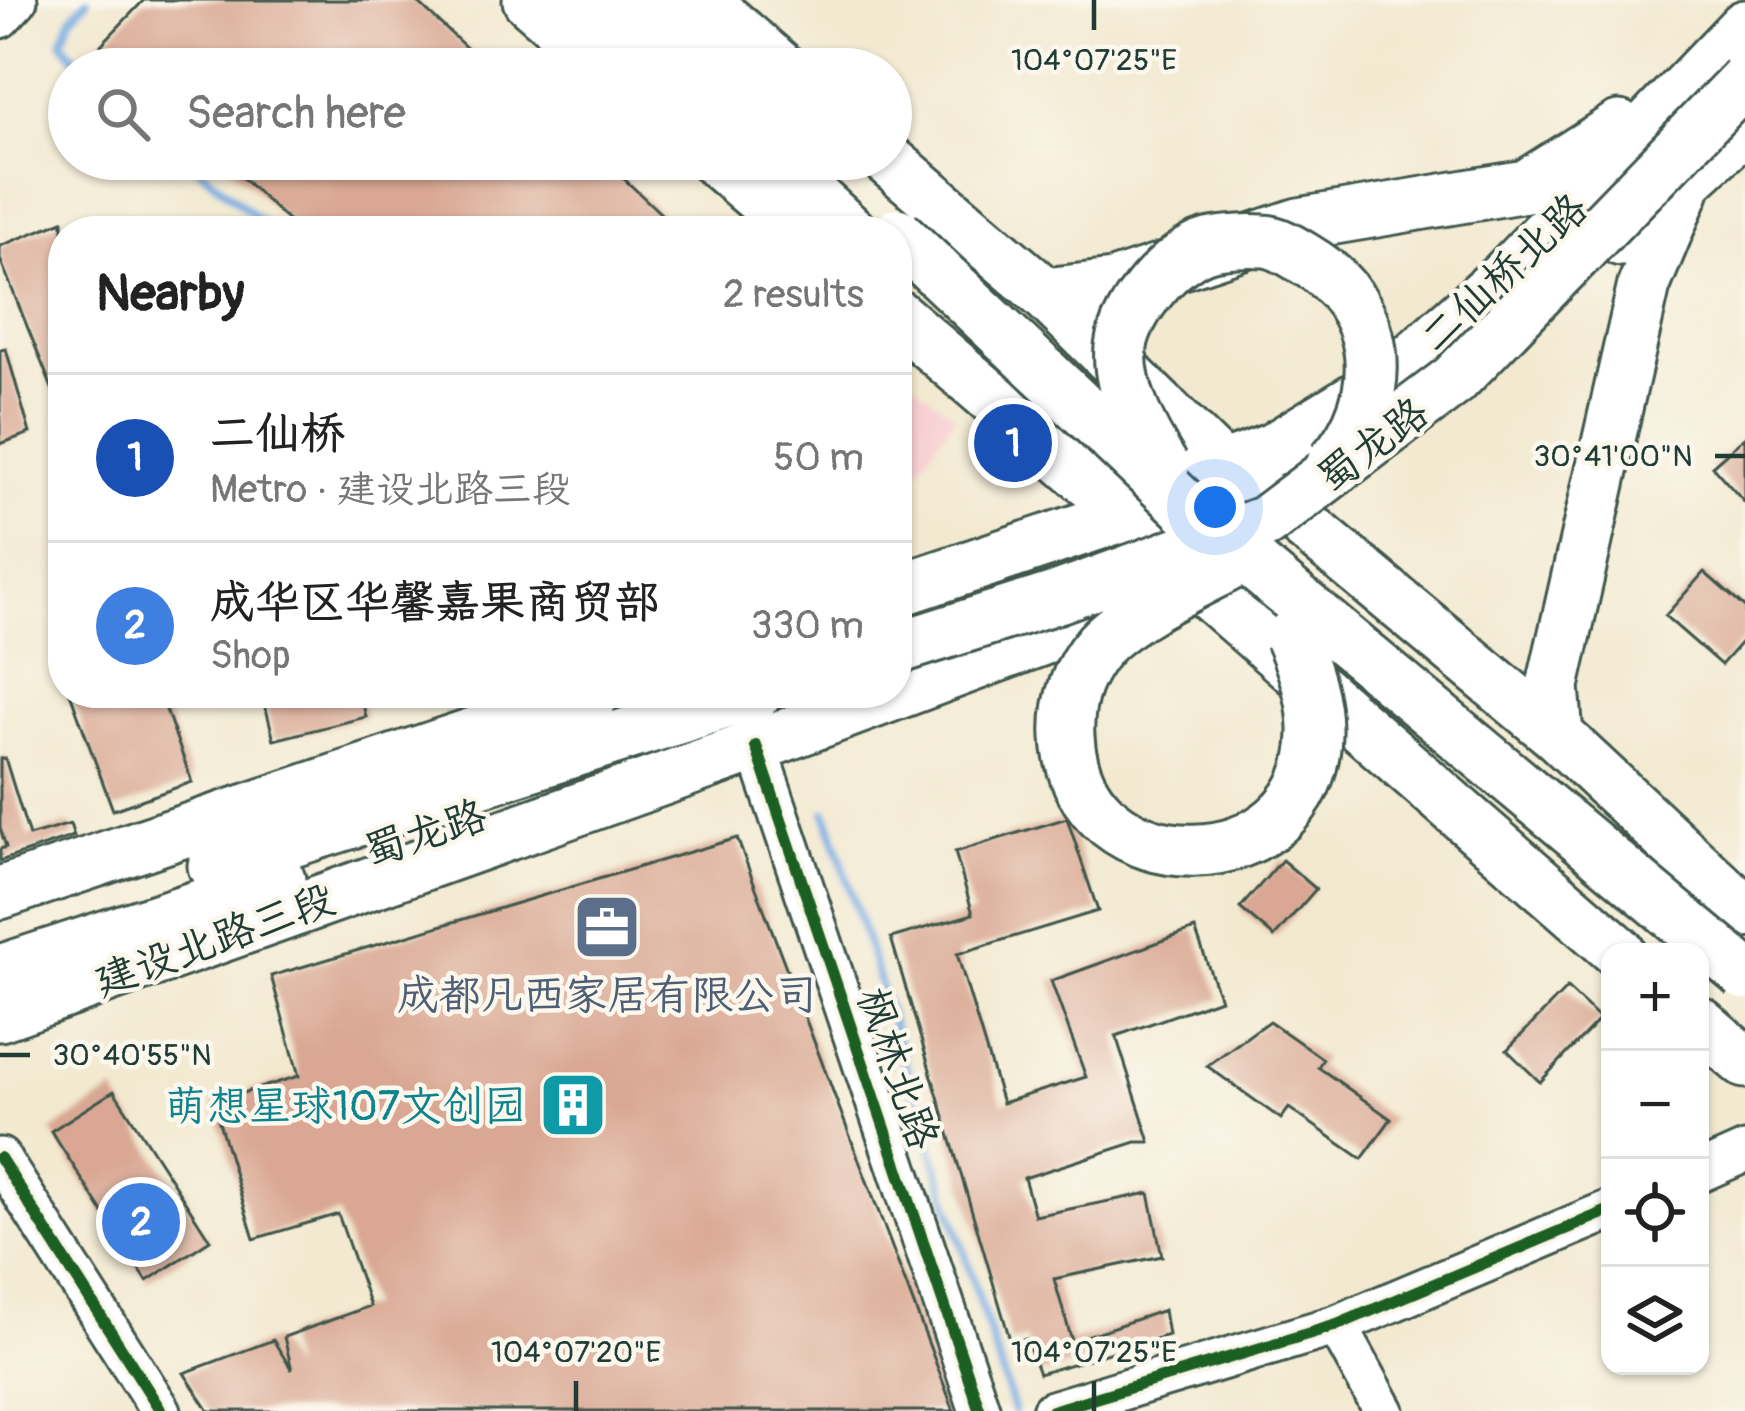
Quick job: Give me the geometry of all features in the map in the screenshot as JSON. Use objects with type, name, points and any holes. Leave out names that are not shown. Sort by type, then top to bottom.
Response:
[{"type":"main road","points":[[529,0],[585,48]]},
{"type":"main road","points":[[588,0],[673,48]]},
{"type":"main road","points":[[649,0],[688,48]]},
{"type":"main road","points":[[701,0],[757,48]]},
{"type":"main road","name":"二仙桥北路","points":[[1223,468],[1274,449],[1394,375],[1727,73],[1745,26]]},
{"type":"main road","points":[[1045,295],[1113,286],[1300,224],[1526,186],[1727,73]]},
{"type":"main road","name":"蜀龙路","points":[[912,672],[1074,619],[1265,523],[1454,380],[1727,73]]},
{"type":"main road","name":"二仙桥北路","points":[[1296,518],[1445,399],[1745,123]]},
{"type":"main road","name":"蜀龙路","points":[[912,643],[1212,546],[1319,521],[1515,370],[1745,123]]},
{"type":"main road","points":[[1557,734],[1553,686],[1644,285],[1689,176]]},
{"type":"main road","points":[[738,180],[780,216]]},
{"type":"main road","points":[[795,180],[834,216]]},
{"type":"main road","points":[[840,180],[878,216]]},
{"type":"main road","points":[[911,180],[1045,295],[1223,468],[1296,518],[1557,734],[1745,910]]},
{"type":"main road","points":[[1212,546],[1130,404],[1121,347],[1132,317],[1155,280],[1205,246],[1268,240],[1333,275],[1359,312],[1371,341],[1372,370],[1361,424],[1336,461],[1212,546],[1100,644],[1076,680],[1066,717],[1069,756],[1083,792],[1108,822],[1141,843],[1179,853],[1218,850],[1254,836],[1285,811],[1305,778],[1316,736],[1310,694],[1291,637]]},
{"type":"main road","points":[[912,249],[1610,943]]},
{"type":"main road","points":[[912,288],[1178,538],[1654,943]]},
{"type":"main road","points":[[912,329],[1127,514],[1212,546],[1745,974]]},
{"type":"main road","points":[[912,586],[1127,514],[1223,468]]},
{"type":"main road","name":"建设北路三段","points":[[912,678],[1212,546],[1296,518]]},
{"type":"main road","points":[[0,893],[550,708]]},
{"type":"main road","name":"蜀龙路","points":[[0,934],[709,708]]},
{"type":"main road","name":"蜀龙路","points":[[0,971],[803,708]]},
{"type":"main road","name":"建设北路三段","points":[[0,1015],[756,746],[843,708]]},
{"type":"main road","points":[[1709,989],[1745,1019]]},
{"type":"main road","points":[[1709,1031],[1745,1062]]},
{"type":"street","points":[[0,18],[17,0]]},
{"type":"street","name":"枫林北路","points":[[756,746],[980,1411]]},
{"type":"street","points":[[1709,1168],[1745,1153]]},
{"type":"street","points":[[0,1158],[161,1411]]},
{"type":"street","points":[[1052,1411],[1337,1325],[1601,1214]]},
{"type":"street","points":[[1337,1325],[1384,1411]]},
{"type":"shaded area","points":[[912,381],[955,416],[912,478]]},
{"type":"building","points":[[144,0],[415,0],[466,48],[104,48],[101,45]]},
{"type":"building","points":[[244,180],[625,180],[663,216],[283,216]]},
{"type":"building","points":[[48,227],[48,378],[0,259],[0,246]]},
{"type":"building","points":[[6,349],[30,433],[0,444],[0,350]]},
{"type":"building","points":[[1745,437],[1745,503],[1712,466]]},
{"type":"building","points":[[1704,572],[1745,608],[1745,638],[1721,665],[1665,616]]},
{"type":"building","points":[[76,708],[165,708],[192,782],[113,810]]},
{"type":"building","points":[[266,708],[364,708],[366,717],[274,740]]},
{"type":"building","points":[[5,758],[29,836],[70,824],[74,836],[0,861],[0,849],[6,847],[0,828],[0,759]]},
{"type":"building","points":[[1067,818],[1098,911],[957,954],[1002,1103],[1086,1077],[1051,981],[1195,929],[1220,999],[1116,1036],[1150,1142],[1136,1142],[1024,1178],[1035,1216],[1149,1193],[1162,1256],[1054,1279],[1072,1341],[1164,1310],[1168,1335],[1039,1374],[1026,1339],[1011,1343],[891,938],[973,914],[955,852]]},
{"type":"building","name":"萌想星球107文创园","points":[[737,838],[954,1411],[209,1411],[184,1373],[273,1340],[292,1370],[284,1337],[370,1306],[338,1214],[254,1239],[213,1102],[299,1076],[271,976]]},
{"type":"building","points":[[1282,860],[1316,889],[1274,937],[1240,908]]},
{"type":"building","points":[[1567,988],[1600,1019],[1540,1082],[1507,1050]]},
{"type":"building","points":[[1269,1021],[1323,1059],[1318,1067],[1391,1119],[1362,1159],[1289,1108],[1281,1119],[1207,1066]]},
{"type":"building","points":[[114,1091],[210,1240],[147,1281],[51,1131]]},
{"type":"waterway","points":[[68,48],[62,41],[71,18],[87,0]]},
{"type":"waterway","points":[[212,180],[254,216]]},
{"type":"waterway","points":[[826,812],[1014,1411]]},
{"type":"cycle path","points":[[756,746],[980,1411]]},
{"type":"cycle path","points":[[0,1158],[161,1411]]},
{"type":"cycle path","points":[[1052,1411],[1337,1325],[1601,1214]]},
{"type":"place","name":"二仙桥","points":[[1013,443]]},
{"type":"place","name":"成都凡西家居有限公司","points":[[607,927]]},
{"type":"place","name":"萌想星球107文创园","points":[[573,1105]]},
{"type":"place","name":"成华区华馨嘉果商贸部","points":[[141,1222]]}]
